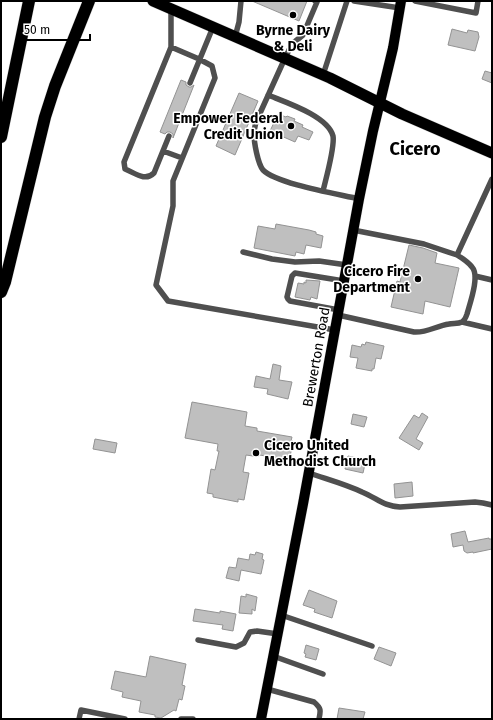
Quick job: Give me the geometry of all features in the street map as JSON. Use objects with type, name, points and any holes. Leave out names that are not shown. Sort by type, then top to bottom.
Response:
[{"type":"highway","points":[[1,292],[5,282],[45,117],[55,86],[89,1]]},
{"type":"highway","points":[[153,1],[323,75],[402,114],[492,153]]},
{"type":"highway","points":[[1,136],[29,4]]},
{"type":"main road","name":"Brewerton Road","points":[[261,719],[309,473],[359,199],[373,131],[393,48],[401,4]]},
{"type":"lane","points":[[235,37],[239,22],[241,1]]},
{"type":"lane","points":[[315,1],[317,2],[303,35],[292,44],[256,122],[254,133],[258,160],[262,168],[276,178],[298,185],[359,199]]},
{"type":"lane","points":[[323,75],[347,1]]},
{"type":"lane","points":[[354,1],[401,4]]},
{"type":"lane","points":[[415,1],[476,13],[478,1]]},
{"type":"lane","points":[[169,136],[154,173],[150,177],[145,177],[125,169],[124,162],[171,47],[171,9]]},
{"type":"lane","points":[[190,83],[213,27]]},
{"type":"lane","points":[[171,47],[212,66],[215,78],[173,181],[173,206],[156,285],[168,301],[335,330]]},
{"type":"lane","points":[[268,95],[304,110],[318,118],[327,126],[333,135],[333,146],[323,191]]},
{"type":"lane","points":[[163,151],[182,158]]},
{"type":"lane","points":[[457,255],[492,179]]},
{"type":"lane","points":[[353,230],[424,244],[457,255],[473,267],[475,276],[466,319],[462,322]]},
{"type":"lane","points":[[243,252],[272,259],[295,262],[319,262],[347,265]]},
{"type":"lane","points":[[344,281],[295,273],[292,276],[288,299],[290,301],[414,332],[421,332],[448,324],[462,322],[492,329]]},
{"type":"lane","points":[[475,276],[492,280]]},
{"type":"lane","points":[[309,473],[362,492],[386,505],[400,507],[475,502],[492,505]]},
{"type":"lane","points":[[281,615],[372,646]]},
{"type":"lane","points":[[198,640],[236,647],[244,643],[250,632],[256,631],[278,634]]},
{"type":"lane","points":[[274,656],[323,674]]},
{"type":"lane","points":[[267,689],[314,702],[319,706],[321,712],[319,719]]},
{"type":"lane","points":[[79,719],[81,710],[125,719]]},
{"type":"lane","points":[[181,719],[193,719]]},
{"type":"building","name":"Byrne Dairy & Deli","points":[[252,1],[307,1],[299,21]]},
{"type":"building","points":[[452,29],[467,33],[468,30],[478,32],[479,37],[475,51],[448,45]]},
{"type":"building","points":[[485,71],[492,73],[492,83],[482,79]]},
{"type":"building","points":[[181,80],[186,82],[186,85],[189,87],[194,85],[173,138],[173,134],[170,132],[165,134],[160,132]]},
{"type":"building","points":[[239,93],[258,101],[235,155],[216,146]]},
{"type":"building","points":[[278,114],[295,119],[294,121],[303,125],[302,127],[313,132],[309,140],[298,136],[295,142],[270,131]]},
{"type":"building","points":[[276,224],[316,232],[316,234],[323,236],[321,248],[306,245],[304,254],[296,252],[295,256],[254,248],[258,226],[275,229]]},
{"type":"building","points":[[409,245],[437,253],[435,263],[459,268],[450,307],[425,301],[423,314],[391,307],[397,281],[400,282]]},
{"type":"building","points":[[306,280],[320,281],[317,299],[311,297],[310,300],[295,297],[298,283],[304,284],[304,282],[306,283]]},
{"type":"building","points":[[366,342],[384,346],[381,359],[376,358],[374,369],[372,369],[372,371],[356,368],[358,358],[350,357],[352,345],[361,347],[362,344],[365,345]]},
{"type":"building","points":[[273,364],[281,366],[279,380],[292,382],[288,399],[267,394],[268,389],[254,387],[256,376],[270,379]]},
{"type":"building","name":"Cicero United Methodist Church","points":[[192,402],[247,412],[245,426],[257,428],[257,431],[292,437],[291,441],[293,441],[290,457],[288,457],[288,460],[254,454],[253,456],[246,455],[243,472],[249,473],[244,500],[238,499],[238,502],[213,497],[213,494],[207,493],[211,469],[215,470],[219,451],[217,451],[218,444],[185,438]]},
{"type":"building","points":[[422,413],[428,417],[416,439],[423,443],[419,450],[399,438],[414,415],[419,418]]},
{"type":"building","points":[[353,414],[367,417],[364,427],[351,424]]},
{"type":"building","points":[[95,439],[117,443],[115,453],[93,449]]},
{"type":"building","points":[[348,456],[366,460],[363,473],[345,469]]},
{"type":"building","points":[[412,482],[413,496],[395,498],[394,484]]},
{"type":"building","points":[[465,531],[468,542],[489,538],[492,539],[492,549],[467,553],[464,551],[463,545],[453,547],[451,534]]},
{"type":"building","points":[[256,552],[263,554],[262,559],[264,560],[261,574],[241,570],[239,581],[226,578],[229,567],[236,568],[238,558],[249,560],[250,554],[255,555]]},
{"type":"building","points":[[309,590],[337,601],[332,618],[314,612],[315,609],[303,605]]},
{"type":"building","points":[[246,594],[257,597],[255,611],[252,609],[252,614],[239,613],[241,596],[246,597]]},
{"type":"building","points":[[195,609],[236,614],[233,631],[222,629],[223,625],[193,621]]},
{"type":"building","points":[[306,645],[319,649],[316,660],[305,657],[306,654],[304,653]]},
{"type":"building","points":[[379,647],[396,653],[391,666],[374,659]]},
{"type":"building","points":[[150,656],[186,664],[182,685],[185,686],[182,700],[179,699],[176,711],[174,710],[161,718],[155,717],[155,715],[139,712],[141,701],[122,697],[123,692],[111,689],[115,671],[146,677]]},
{"type":"building","points":[[339,708],[365,712],[363,719],[337,719]]},
{"type":"place","name":"Byrne Dairy & Deli","points":[[293,15]]},
{"type":"place","name":"Empower Federal Credit Union","points":[[291,126]]},
{"type":"place","name":"Cicero Fire Department","points":[[418,279]]},
{"type":"place","name":"Cicero United Methodist Church","points":[[256,453]]},
{"type":"district","name":"Cicero","points":[[415,149]]}]
